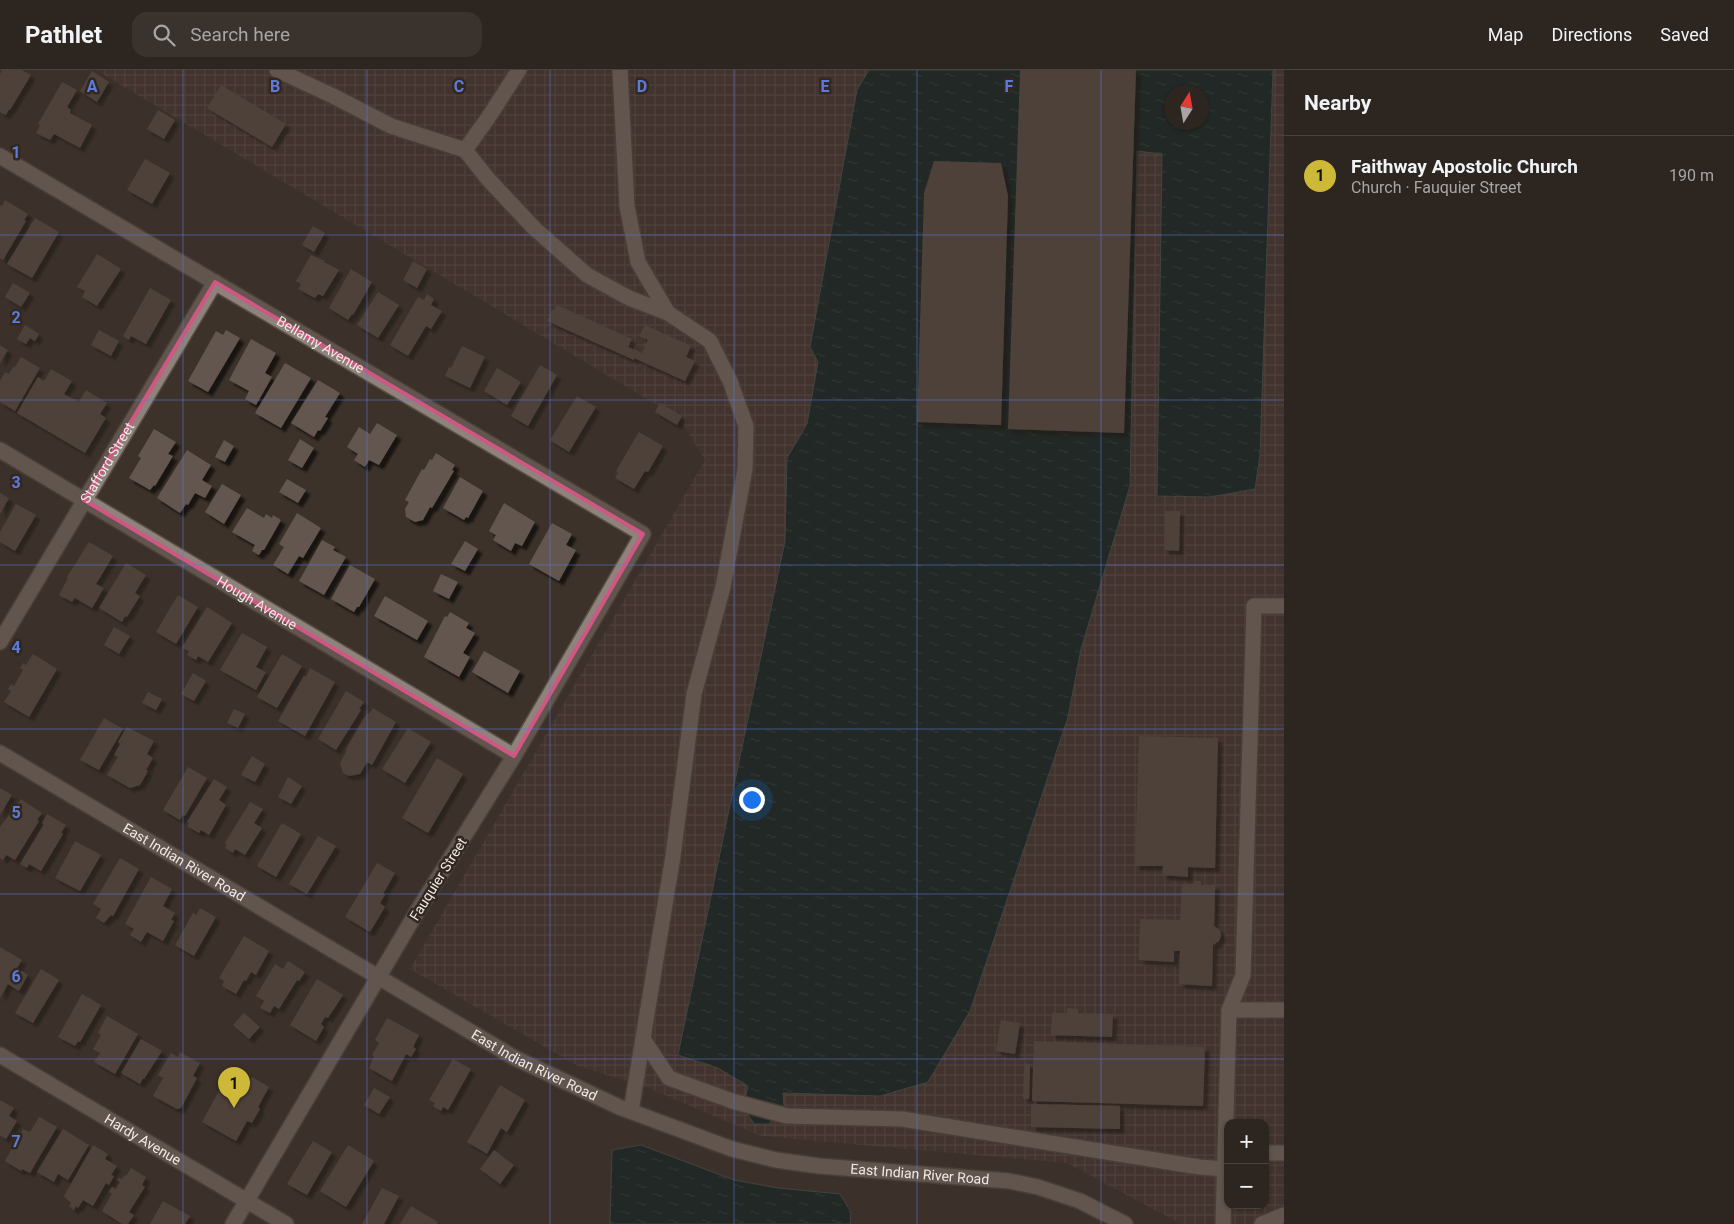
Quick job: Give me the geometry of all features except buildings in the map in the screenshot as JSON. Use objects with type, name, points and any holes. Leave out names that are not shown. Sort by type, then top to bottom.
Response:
[{"type":"street","points":[[277,70],[391,126],[465,150],[488,179],[534,228],[587,276],[629,298],[668,313],[710,341],[730,381],[746,426],[746,469],[722,587],[694,694],[673,856],[630,1111]]},
{"type":"street","points":[[465,150],[519,70]]},
{"type":"street","points":[[620,70],[627,206],[638,262],[668,313]]},
{"type":"street","name":"Bellamy Avenue","points":[[0,156],[643,534]]},
{"type":"street","name":"Stafford Street","points":[[0,642],[215,282]]},
{"type":"street","name":"Hough Avenue","points":[[0,450],[514,756]]},
{"type":"street","name":"Fauquier Street","points":[[233,1224],[418,910],[514,756],[643,534]]},
{"type":"street","points":[[1227,1119],[1229,1010],[1243,975],[1254,606],[1284,606]]},
{"type":"street","name":"East Indian River Road","points":[[0,753],[515,1058],[630,1111],[732,1149],[776,1160],[819,1166],[1009,1181],[1038,1187],[1080,1201],[1115,1222]]},
{"type":"street","points":[[1229,1010],[1284,1010]]},
{"type":"street","points":[[643,1039],[668,1078],[732,1101],[787,1116],[902,1119],[1200,1167],[1224,1169]]},
{"type":"street","name":"Hardy Avenue","points":[[0,1055],[286,1224]]},
{"type":"street","points":[[1269,1153],[1284,1153]]},
{"type":"street","points":[[1224,1209],[1224,1224]]},
{"type":"street","points":[[1262,1224],[1284,1215]]},
{"type":"highlighted area","points":[[215,282],[643,534],[514,756],[84,500]]},
{"type":"shaded area","points":[[96,70],[1284,70],[1284,1224],[1181,1224],[1067,1163],[761,1136],[646,1087],[578,1066],[410,969],[705,460],[679,418]]},
{"type":"water","points":[[869,70],[1273,70],[1260,455],[1255,489],[1210,497],[1157,496],[1162,154],[1137,151],[1130,486],[1081,649],[1068,717],[970,1011],[928,1082],[880,1096],[783,1093],[784,1105],[769,1124],[754,1124],[743,1107],[748,1086],[718,1068],[678,1055],[785,541],[787,458],[807,424],[818,362],[810,347],[857,90]]},
{"type":"water","points":[[641,1145],[734,1180],[778,1188],[840,1194],[851,1212],[850,1224],[610,1224],[612,1150]]},
{"type":"place","name":"Faithway Apostolic Church","points":[[234,1108]]}]
